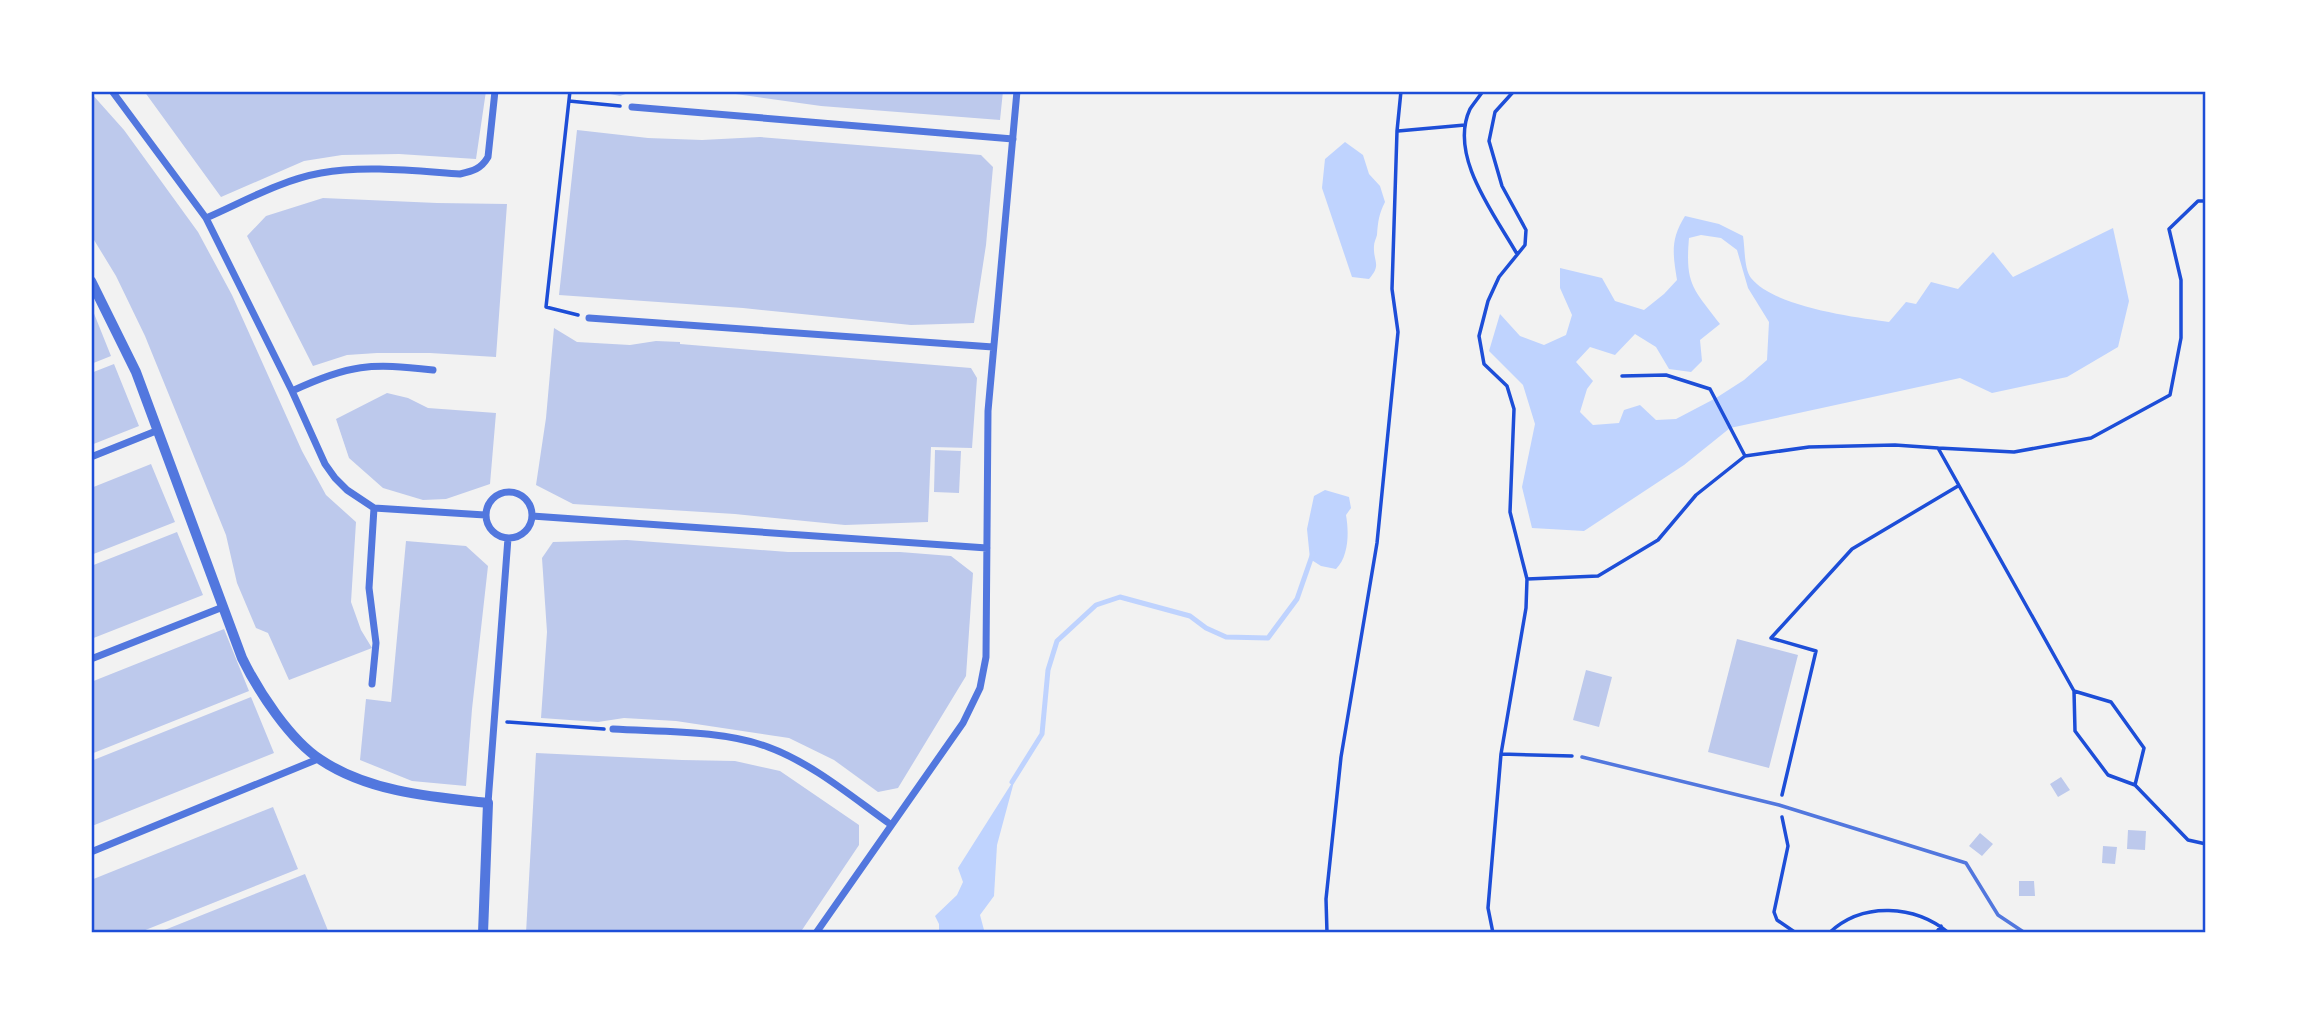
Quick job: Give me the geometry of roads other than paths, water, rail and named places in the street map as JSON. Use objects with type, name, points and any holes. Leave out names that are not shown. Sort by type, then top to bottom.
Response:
[{"type":"street","points":[[112,91],[206,218],[325,464],[348,490],[374,508],[485,514]]},
{"type":"street","points":[[206,218],[294,180],[320,173],[345,170],[460,174],[473,172],[483,166],[488,157],[495,91]]},
{"type":"street","points":[[816,933],[963,723],[980,688],[986,657],[986,457],[993,347],[1017,91]]},
{"type":"street","points":[[632,107],[1013,139]]},
{"type":"street","points":[[91,281],[125,346],[251,676],[278,716],[318,759],[344,772],[381,786],[434,797],[488,803]]},
{"type":"street","points":[[589,318],[993,347]]},
{"type":"street","points":[[292,391],[343,370],[365,365],[433,370]]},
{"type":"street","points":[[91,457],[156,431]]},
{"type":"street","points":[[509,492],[523,496],[531,508],[532,516],[527,529],[508,538],[494,533],[486,522],[485,514],[496,496],[509,492]]},
{"type":"street","points":[[372,684],[376,643],[369,588],[374,508]]},
{"type":"street","points":[[532,516],[987,548]]},
{"type":"street","points":[[483,933],[488,803],[508,538]]},
{"type":"street","points":[[91,659],[223,607]]},
{"type":"street","points":[[613,729],[725,737],[768,747],[813,771],[890,824]]},
{"type":"street","points":[[91,852],[318,759]]},
{"type":"lane","points":[[1582,757],[1779,805],[1966,863],[1998,915],[2025,933]]},
{"type":"water","points":[[1345,142],[1363,155],[1369,174],[1380,186],[1385,202],[1374,245],[1376,266],[1369,279],[1352,277],[1322,188],[1325,159]]},
{"type":"water","points":[[1685,216],[1719,224],[1743,236],[1746,264],[1751,278],[1777,296],[1815,309],[1889,322],[1906,302],[1916,304],[1931,282],[1958,289],[1993,252],[2013,277],[2113,228],[2129,301],[2118,347],[2067,377],[1992,393],[1960,378],[1730,428],[1684,465],[1584,531],[1532,528],[1522,487],[1535,424],[1523,385],[1489,351],[1500,314],[1520,336],[1544,345],[1566,335],[1572,315],[1560,288],[1560,268],[1602,278],[1615,301],[1644,310],[1677,280],[1674,247],[1677,232]],"holes":[[[1701,235],[1721,238],[1737,250],[1748,288],[1769,322],[1767,360],[1744,380],[1676,419],[1656,420],[1640,405],[1624,410],[1619,423],[1593,425],[1580,412],[1587,389],[1593,381],[1576,362],[1590,347],[1615,355],[1635,334],[1656,347],[1669,369],[1691,372],[1702,361],[1700,340],[1720,324],[1693,285],[1688,266],[1689,238]]]},
{"type":"water","points":[[1325,490],[1349,497],[1351,508],[1346,515],[1346,551],[1336,569],[1321,566],[1310,559],[1307,529],[1314,496]]},
{"type":"water","points":[[1015,778],[997,845],[994,896],[980,915],[984,930],[981,933],[939,933],[935,916],[957,895],[963,882],[958,868]]},
{"type":"waterway","points":[[1012,782],[1042,734],[1048,670],[1057,641],[1096,605],[1120,597],[1190,616],[1206,628],[1226,637],[1268,638],[1297,599],[1313,553]]}]
